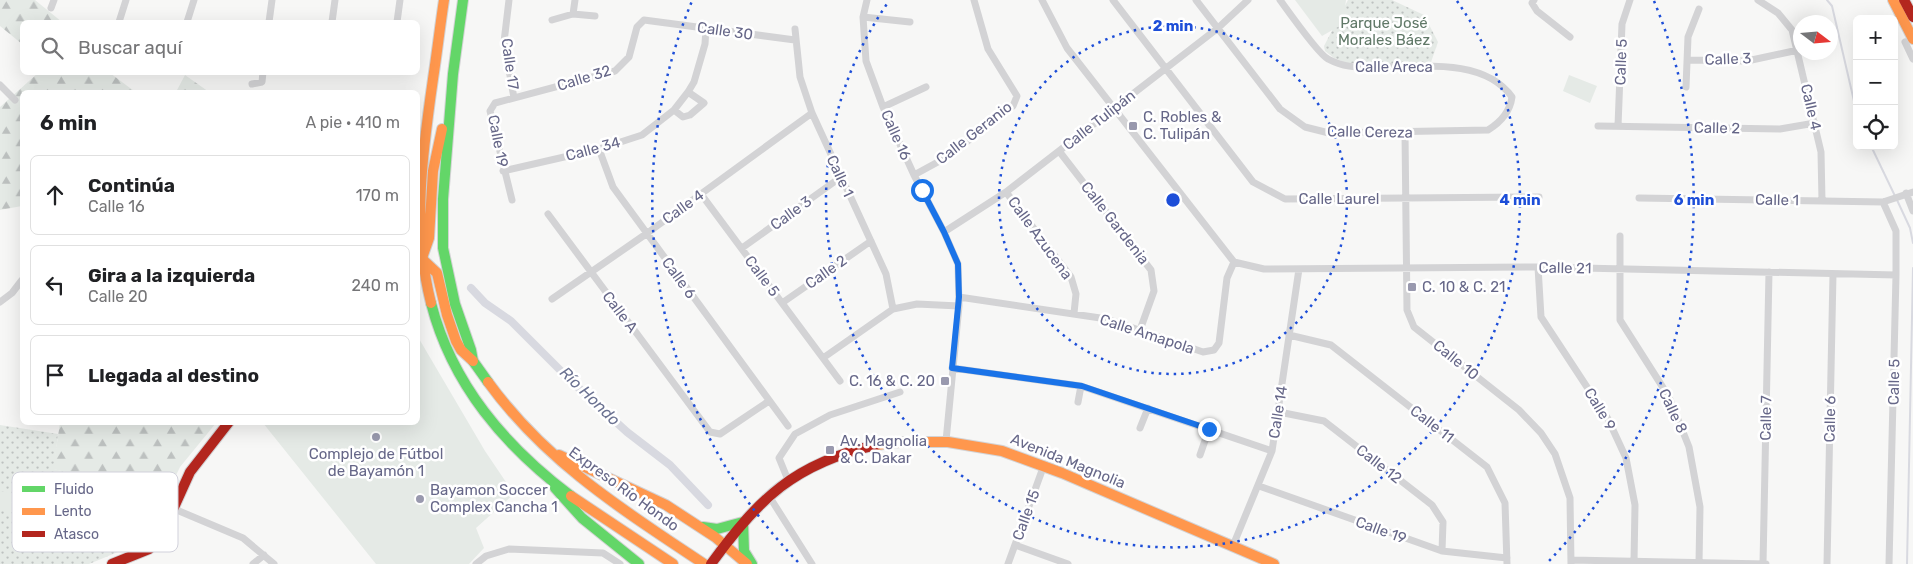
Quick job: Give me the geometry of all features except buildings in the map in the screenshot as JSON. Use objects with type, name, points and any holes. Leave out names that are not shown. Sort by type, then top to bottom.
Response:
[{"type":"main road","points":[[420,153],[444,0]]},
{"type":"main road","points":[[420,259],[429,238],[433,170],[453,74],[463,0]]},
{"type":"main road","points":[[1893,0],[1909,41]]},
{"type":"main road","points":[[1904,0],[1913,17]]},
{"type":"main road","name":"Expreso Río Hondo","points":[[453,74],[443,199],[443,248],[453,296],[473,361],[498,397],[548,450],[599,493],[704,564]]},
{"type":"main road","points":[[420,182],[422,145]]},
{"type":"main road","points":[[420,262],[437,273],[446,315],[456,341],[461,350],[473,361]]},
{"type":"main road","points":[[420,265],[434,318],[448,355],[476,400],[501,433],[515,449],[550,480],[672,563]]},
{"type":"main road","points":[[420,296],[425,301],[434,318]]},
{"type":"main road","points":[[178,496],[190,472],[227,425]]},
{"type":"main road","name":"Avenida Magnolia","points":[[710,564],[743,522],[769,496],[788,480],[820,462],[860,448],[899,441],[946,441],[1000,450],[1044,465],[1232,548],[1274,564]]},
{"type":"main road","points":[[548,450],[654,499],[698,526],[748,564]]},
{"type":"main road","points":[[550,480],[557,492],[582,518],[639,564]]},
{"type":"main road","points":[[698,526],[717,530],[743,522],[744,551],[752,564]]},
{"type":"main road","points":[[112,564],[142,552]]},
{"type":"street","points":[[51,8],[54,0]]},
{"type":"street","points":[[119,20],[126,0]]},
{"type":"street","points":[[188,20],[194,0]]},
{"type":"street","points":[[269,20],[272,0]]},
{"type":"street","points":[[332,20],[335,0]]},
{"type":"street","points":[[397,20],[400,0]]},
{"type":"street","name":"Calle 17","points":[[509,0],[504,42],[514,98]]},
{"type":"street","points":[[573,14],[575,0]]},
{"type":"street","name":"Calle 16","points":[[867,0],[863,17],[866,61],[883,107],[958,264],[959,306],[946,441]]},
{"type":"street","name":"Calle Geranio","points":[[914,175],[954,152],[1014,106],[1017,96],[988,49],[974,0]]},
{"type":"street","points":[[1042,0],[1066,48],[1234,262]]},
{"type":"street","name":"Calle Laurel","points":[[1113,0],[1253,182],[1285,199],[1539,197]]},
{"type":"street","name":"Calle Cereza","points":[[1196,0],[1280,109],[1305,128],[1329,134],[1488,130],[1500,123],[1506,113]]},
{"type":"street","name":"Calle Tulipán","points":[[944,232],[1006,192],[1218,28],[1248,0]]},
{"type":"street","name":"Calle Areca","points":[[1280,0],[1325,58],[1344,67],[1460,67],[1484,75],[1507,90],[1512,97],[1511,105],[1506,113]]},
{"type":"street","points":[[1534,0],[1532,3],[1537,11],[1570,37]]},
{"type":"street","name":"Calle 5","points":[[1618,126],[1622,24],[1630,0]]},
{"type":"street","name":"Calle 4","points":[[1758,0],[1778,13],[1793,33]]},
{"type":"street","points":[[1686,86],[1688,37],[1699,9]]},
{"type":"street","points":[[552,20],[573,14],[595,16]]},
{"type":"street","points":[[863,17],[910,22]]},
{"type":"street","name":"Calle 32","points":[[514,98],[615,71],[629,57],[638,27],[644,20],[656,22]]},
{"type":"street","name":"Calle 30","points":[[656,22],[795,40]]},
{"type":"street","name":"Calle 34","points":[[503,171],[599,149],[642,135],[674,110],[694,82],[704,44],[706,28]]},
{"type":"street","name":"Calle 1","points":[[795,29],[800,76],[812,113],[886,274],[893,309]]},
{"type":"street","points":[[1909,41],[1913,59]]},
{"type":"street","name":"Calle 3","points":[[1687,60],[1747,61],[1793,51]]},
{"type":"street","name":"Calle 4","points":[[1800,60],[1821,152],[1822,201]]},
{"type":"street","points":[[252,84],[262,82],[263,75]]},
{"type":"street","points":[[0,85],[15,100]]},
{"type":"street","points":[[883,107],[926,87]]},
{"type":"street","points":[[674,110],[684,117],[690,115],[704,103],[688,92]]},
{"type":"street","name":"Calle 19","points":[[512,200],[503,171],[490,111],[495,103],[514,98]]},
{"type":"street","name":"Calle 4","points":[[552,299],[646,234],[812,113]]},
{"type":"street","name":"Calle 2","points":[[1598,126],[1780,129],[1815,123]]},
{"type":"street","name":"Calle 10","points":[[1404,133],[1407,310],[1414,327],[1519,410],[1541,433],[1554,454],[1570,498],[1571,562]]},
{"type":"street","name":"Calle 6","points":[[599,149],[613,187],[788,426]]},
{"type":"street","name":"Calle Gardenia","points":[[1059,151],[1151,270],[1154,290],[1140,330]]},
{"type":"street","name":"Calle 3","points":[[742,248],[841,176]]},
{"type":"street","name":"Calle Azucena","points":[[1006,192],[1071,277],[1076,294],[1074,313]]},
{"type":"street","points":[[1909,192],[1913,210]]},
{"type":"street","name":"Calle 1","points":[[1639,198],[1883,202],[1909,192]]},
{"type":"street","name":"Calle 5","points":[[701,194],[840,381]]},
{"type":"street","name":"Calle 5","points":[[1883,202],[1896,231],[1889,564]]},
{"type":"street","name":"Calle A","points":[[548,214],[710,432],[720,434],[769,401]]},
{"type":"street","name":"Calle 8","points":[[1620,236],[1620,320],[1669,397],[1689,447],[1700,507],[1699,563]]},
{"type":"street","name":"Calle 2","points":[[782,303],[870,241]]},
{"type":"street","name":"Calle 21","points":[[1234,262],[1264,269],[1538,267],[1896,275]]},
{"type":"street","name":"Calle Amapola","points":[[959,297],[1107,319],[1203,352],[1214,350],[1219,343],[1227,278],[1234,262]]},
{"type":"street","name":"Calle 9","points":[[1538,267],[1541,317],[1608,419],[1626,458],[1635,504],[1634,562]]},
{"type":"street","name":"Calle 14","points":[[1232,548],[1272,451],[1299,269]]},
{"type":"street","name":"Calle 7","points":[[1764,564],[1769,272]]},
{"type":"street","name":"Calle 6","points":[[1827,564],[1833,274]]},
{"type":"street","points":[[0,302],[12,293],[20,283]]},
{"type":"street","points":[[823,358],[893,309],[917,304],[959,306]]},
{"type":"street","name":"Calle 11","points":[[1289,335],[1331,345],[1487,467],[1505,503],[1507,561]]},
{"type":"street","points":[[952,368],[1082,386],[1272,451]]},
{"type":"street","points":[[1078,402],[1082,386]]},
{"type":"street","points":[[788,480],[779,458],[795,434],[830,416],[900,392]]},
{"type":"street","points":[[1140,428],[1148,408]]},
{"type":"street","name":"Calle 12","points":[[1279,412],[1324,421],[1432,505],[1443,522],[1442,551]]},
{"type":"street","points":[[1200,456],[1209,429]]},
{"type":"street","name":"Calle 15","points":[[1008,564],[1044,465]]},
{"type":"street","name":"Calle 19","points":[[1259,486],[1442,551],[1507,561]]},
{"type":"street","points":[[769,496],[812,564]]},
{"type":"street","points":[[178,511],[243,538],[274,564]]},
{"type":"street","points":[[1015,545],[1068,564]]},
{"type":"street","points":[[476,564],[486,556],[509,549],[603,553],[620,564]]},
{"type":"street","points":[[253,564],[264,555]]},
{"type":"street","points":[[1571,562],[1764,564]]},
{"type":"green space","points":[[0,0],[35,0],[60,20],[20,20],[20,42],[0,26]]},
{"type":"green space","points":[[1295,0],[1346,0],[1343,24],[1322,36]]},
{"type":"green space","name":"Parque José Morales Báez","points":[[1348,0],[1392,0],[1424,15],[1438,42],[1430,65],[1347,63],[1334,58],[1325,51],[1324,46]]},
{"type":"green space","points":[[36,75],[113,75],[133,90],[20,90],[20,206],[0,210],[0,107]]},
{"type":"green space","points":[[185,75],[206,90],[177,90]]},
{"type":"green space","points":[[1569,75],[1597,86],[1590,103],[1563,91]]},
{"type":"green space","name":"Complejo de Fútbol de Bayamón 1","points":[[420,340],[485,451],[514,494],[476,528],[484,548],[469,564],[376,564],[265,425],[420,425]]},
{"type":"green space","points":[[0,425],[58,434],[54,469],[66,472],[12,472],[12,552],[118,552],[89,564],[0,564]]},
{"type":"green space","points":[[60,425],[214,425],[178,472],[66,472],[53,469]]},
{"type":"green space","points":[[0,491],[12,493],[12,512],[0,510]]},
{"type":"waterway","points":[[1827,0],[1832,6],[1855,105]]},
{"type":"waterway","points":[[1873,150],[1895,196]]},
{"type":"waterway","points":[[1897,200],[1910,228],[1913,243]]},
{"type":"waterway","points":[[1907,564],[1913,268]]},
{"type":"waterway","name":"Río Hondo","points":[[471,288],[485,303],[511,321],[570,380],[627,432],[670,465],[708,505]]},
{"type":"traffic: fast","points":[[463,0],[453,74],[443,199],[443,248],[455,304],[473,361],[488,382]]},
{"type":"traffic: fast","points":[[431,303],[440,333],[452,361],[484,412],[524,456],[571,496]]},
{"type":"traffic: fast","points":[[555,488],[582,518],[639,564]]},
{"type":"traffic: fast","points":[[703,527],[717,529],[743,522],[744,551],[752,564]]},
{"type":"traffic: slow","points":[[431,303],[422,247],[421,191],[425,136],[444,0]]},
{"type":"traffic: slow","points":[[1893,0],[1913,39]]},
{"type":"traffic: slow","points":[[423,255],[429,238],[433,171],[442,129]]},
{"type":"traffic: slow","points":[[422,259],[437,273],[447,315],[456,341],[461,350],[473,361]]},
{"type":"traffic: slow","points":[[488,382],[511,411],[560,461],[615,504],[704,564]]},
{"type":"traffic: slow","points":[[876,445],[900,442],[948,442],[1002,451],[1062,473],[1274,564]]},
{"type":"traffic: slow","points":[[559,455],[666,505],[715,537],[747,564]]},
{"type":"traffic: slow","points":[[571,496],[673,564]]},
{"type":"traffic: jam","points":[[1904,0],[1913,17]]},
{"type":"traffic: jam","points":[[178,498],[190,472],[227,425]]},
{"type":"traffic: jam","points":[[711,564],[745,521],[781,487],[801,473],[823,462],[876,445]]},
{"type":"traffic: jam","points":[[112,564],[142,552]]},
{"type":"place","name":"C. Robles & C. Tulipán","points":[[1133,126]]},
{"type":"place","name":"C. 10 & C. 21","points":[[1412,287]]},
{"type":"place","name":"C. 16 & C. 20","points":[[945,381]]},
{"type":"place","name":"Complejo de Fútbol de Bayamón 1","points":[[376,437]]},
{"type":"place","name":"Av. Magnolia & C. Dakar","points":[[830,450]]},
{"type":"place","name":"Bayamon Soccer Complex Cancha 1","points":[[420,499]]},
{"type":"route","points":[[922,190],[958,264],[959,297],[952,368],[1082,386],[1209,429]]}]
